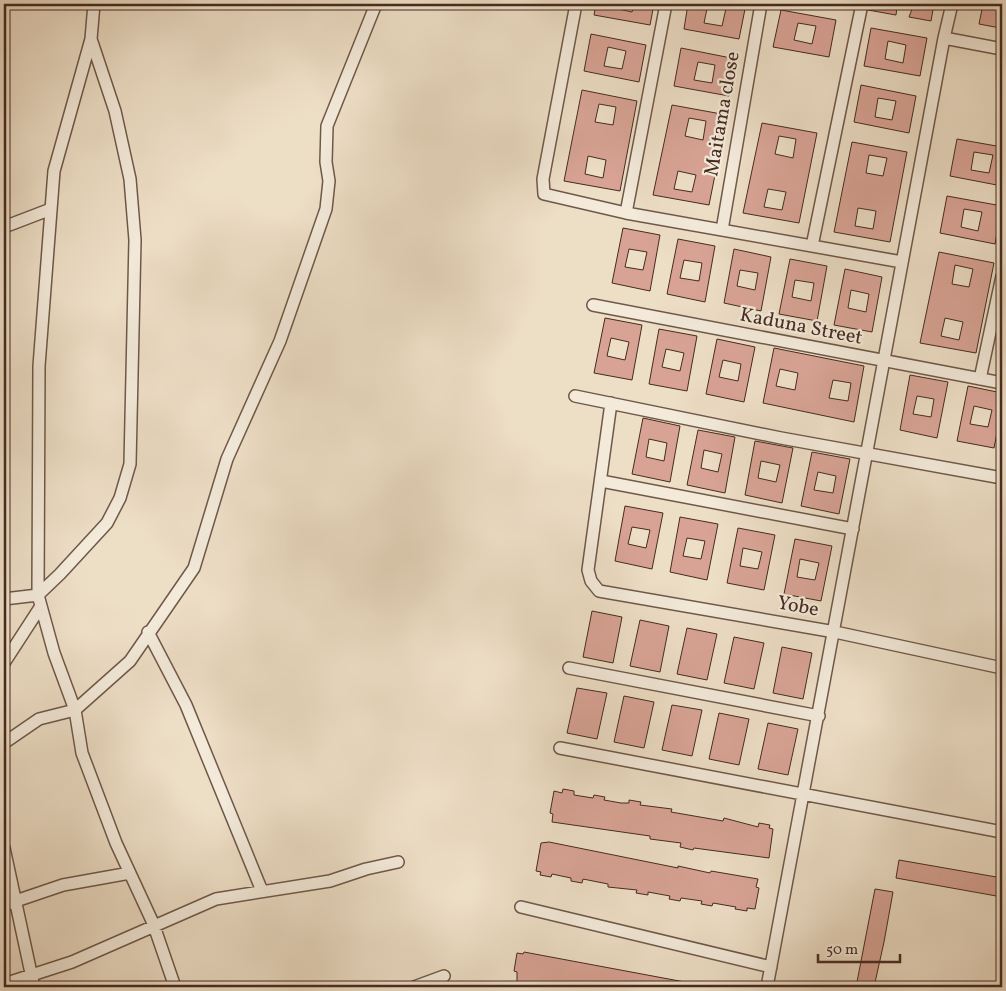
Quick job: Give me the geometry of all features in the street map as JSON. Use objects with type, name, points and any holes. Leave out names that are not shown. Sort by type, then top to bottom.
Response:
[{"type":"street","points":[[94,4],[91,39],[54,171],[39,366],[39,600],[54,654],[75,710],[82,753],[116,843],[155,928],[175,987]]},
{"type":"street","points":[[4,743],[39,720],[75,710],[130,661],[148,632],[194,568],[227,458],[280,341],[326,209],[329,181],[326,162],[327,126],[376,4]]},
{"type":"street","points":[[576,4],[542,179],[544,194],[626,213],[902,262]]},
{"type":"street","points":[[626,213],[666,4]]},
{"type":"street","name":"Maitama close","points":[[722,230],[761,4]]},
{"type":"street","points":[[812,246],[862,4]]},
{"type":"street","points":[[767,987],[835,632],[866,454],[944,38],[952,4]]},
{"type":"street","points":[[944,38],[1002,49]]},
{"type":"street","points":[[4,663],[39,600],[107,523],[120,498],[130,464],[135,240],[130,179],[115,111],[91,39]]},
{"type":"street","points":[[4,227],[51,209]]},
{"type":"street","points":[[980,379],[1002,280]]},
{"type":"street","name":"Kaduna Street","points":[[593,306],[1002,383]]},
{"type":"street","points":[[575,396],[866,454],[1002,478]]},
{"type":"street","points":[[611,403],[601,481],[853,529]]},
{"type":"street","name":"Yobe","points":[[601,481],[588,570],[591,581],[599,591],[835,632],[1002,668]]},
{"type":"street","points":[[4,599],[39,600]]},
{"type":"street","points":[[148,632],[186,706],[262,890]]},
{"type":"street","points":[[569,668],[819,716]]},
{"type":"street","points":[[560,748],[1002,832]]},
{"type":"street","points":[[4,848],[34,987]]},
{"type":"street","points":[[4,984],[72,962],[155,928],[216,899],[262,890],[330,881],[366,869],[398,862]]},
{"type":"street","points":[[4,905],[63,885],[130,872]]},
{"type":"street","points":[[521,907],[771,967]]},
{"type":"street","points":[[414,987],[444,976]]},
{"type":"building","points":[[596,4],[615,4],[614,8],[632,12],[634,4],[654,4],[650,25],[594,15]]},
{"type":"building","points":[[688,4],[708,4],[704,23],[722,26],[727,4],[746,4],[739,39],[684,29]]},
{"type":"building","points":[[869,4],[888,4],[897,7],[896,15],[868,10]]},
{"type":"building","points":[[914,4],[934,4],[931,21],[909,17]]},
{"type":"building","points":[[983,4],[1002,4],[1000,28],[979,24]]},
{"type":"building","points":[[781,10],[836,20],[829,57],[773,47]],"holes":[[[798,23],[816,26],[812,44],[794,40]]]},
{"type":"building","points":[[871,28],[927,38],[920,76],[864,66]],"holes":[[[888,41],[906,45],[903,63],[885,59]]]},
{"type":"building","points":[[591,34],[646,45],[639,82],[584,71]],"holes":[[[608,47],[626,51],[622,69],[604,66]]]},
{"type":"building","points":[[681,48],[736,59],[729,96],[674,86]],"holes":[[[698,62],[715,65],[712,83],[694,80]]]},
{"type":"building","points":[[861,85],[916,96],[909,133],[854,122]],"holes":[[[878,98],[896,101],[892,120],[875,117]]]},
{"type":"building","points":[[582,90],[637,101],[620,191],[564,181]],"holes":[[[599,104],[616,107],[613,125],[595,122]],[[588,156],[606,160],[603,178],[585,174]]]},
{"type":"building","points":[[672,105],[727,115],[709,205],[653,195]],"holes":[[[689,118],[706,121],[703,140],[685,136]],[[678,171],[696,175],[692,192],[674,189]]]},
{"type":"building","points":[[762,123],[817,133],[799,223],[743,213]],"holes":[[[779,136],[796,139],[793,158],[775,154]],[[768,189],[786,192],[782,210],[764,207]]]},
{"type":"building","points":[[957,139],[1002,147],[1002,186],[950,176]],"holes":[[[974,152],[993,155],[989,173],[971,170]]]},
{"type":"building","points":[[852,142],[907,152],[890,242],[834,232]],"holes":[[[869,155],[887,158],[883,176],[866,173]],[[858,208],[876,211],[873,229],[855,226]]]},
{"type":"building","points":[[947,196],[1002,206],[995,244],[940,233]],"holes":[[[964,209],[982,212],[978,231],[961,227]]]},
{"type":"building","points":[[623,228],[660,235],[650,291],[612,283]],"holes":[[[629,249],[647,252],[643,270],[625,267]]]},
{"type":"building","points":[[678,239],[715,246],[705,302],[667,294]],"holes":[[[684,260],[702,263],[699,281],[680,278]]]},
{"type":"building","points":[[734,249],[771,257],[761,311],[724,303]],"holes":[[[740,270],[758,273],[755,290],[737,286]]]},
{"type":"building","points":[[939,252],[994,263],[976,353],[920,343]],"holes":[[[955,265],[973,269],[969,287],[952,284]],[[945,318],[963,322],[959,340],[941,336]]]},
{"type":"building","points":[[790,259],[827,266],[817,321],[779,314]],"holes":[[[795,280],[814,283],[811,301],[792,297]]]},
{"type":"building","points":[[845,269],[882,277],[872,332],[834,325]],"holes":[[[851,290],[869,294],[866,312],[848,308]]]},
{"type":"building","points":[[605,318],[642,325],[632,380],[594,373]],"holes":[[[611,338],[629,342],[625,360],[607,356]]]},
{"type":"building","points":[[659,329],[697,336],[687,391],[649,384]],"holes":[[[666,349],[684,353],[680,371],[662,367]]]},
{"type":"building","points":[[717,339],[755,347],[744,402],[706,394]],"holes":[[[723,360],[741,364],[738,381],[719,377]]]},
{"type":"building","points":[[774,348],[864,366],[854,422],[763,403]],"holes":[[[780,369],[798,373],[795,390],[776,386]],[[833,380],[851,383],[848,401],[829,398]]]},
{"type":"building","points":[[910,375],[948,382],[937,438],[900,430]],"holes":[[[917,396],[934,399],[931,417],[913,414]]]},
{"type":"building","points":[[968,386],[1002,393],[1002,408],[994,448],[957,441]],"holes":[[[974,406],[992,410],[988,427],[970,424]]]},
{"type":"building","points":[[643,418],[680,426],[670,482],[632,474]],"holes":[[[649,439],[667,443],[664,461],[646,457]]]},
{"type":"building","points":[[698,430],[735,437],[725,493],[687,485]],"holes":[[[704,450],[722,454],[718,472],[701,468]]]},
{"type":"building","points":[[755,441],[793,448],[782,503],[745,495]],"holes":[[[761,461],[780,465],[776,482],[758,478]]]},
{"type":"building","points":[[812,452],[850,459],[839,514],[801,506]],"holes":[[[818,472],[836,476],[833,493],[814,490]]]},
{"type":"building","points":[[625,506],[663,513],[652,569],[615,561]],"holes":[[[632,527],[650,530],[646,548],[628,544]]]},
{"type":"building","points":[[680,517],[718,524],[707,580],[670,572]],"holes":[[[687,538],[705,541],[701,559],[683,556]]]},
{"type":"building","points":[[738,528],[775,535],[764,590],[727,583]],"holes":[[[743,548],[762,552],[758,569],[740,566]]]},
{"type":"building","points":[[795,539],[832,546],[821,601],[784,594]],"holes":[[[800,559],[819,563],[815,580],[797,577]]]},
{"type":"building","points":[[592,611],[622,617],[613,663],[583,657]]},
{"type":"building","points":[[640,620],[669,626],[660,672],[630,666]]},
{"type":"building","points":[[687,628],[717,634],[707,680],[677,674]]},
{"type":"building","points":[[734,637],[764,643],[754,689],[724,683]]},
{"type":"building","points":[[782,647],[812,653],[803,699],[773,693]]},
{"type":"building","points":[[577,688],[607,693],[597,739],[567,733]]},
{"type":"building","points":[[624,696],[654,702],[644,748],[614,742]]},
{"type":"building","points":[[672,705],[702,710],[692,756],[662,750]]},
{"type":"building","points":[[719,713],[749,719],[739,765],[709,759]]},
{"type":"building","points":[[768,723],[798,729],[788,775],[758,769]]},
{"type":"building","points":[[563,789],[574,791],[574,795],[593,798],[594,795],[605,797],[604,800],[621,803],[629,803],[629,800],[641,802],[640,805],[672,809],[671,812],[723,821],[724,818],[758,827],[759,823],[770,825],[769,828],[773,829],[769,858],[694,848],[693,850],[680,847],[681,843],[650,839],[650,836],[552,822],[553,814],[550,813],[554,791],[562,793]]},
{"type":"building","points":[[549,842],[678,868],[678,866],[710,873],[711,871],[758,879],[756,887],[759,888],[755,909],[747,908],[747,911],[713,903],[712,906],[701,904],[702,901],[681,898],[680,901],[669,899],[670,896],[648,892],[648,895],[636,893],[637,890],[608,887],[608,884],[583,879],[582,883],[571,881],[571,878],[552,874],[551,877],[540,875],[541,872],[536,871],[541,843]]},
{"type":"building","points":[[899,860],[1002,878],[1002,897],[896,878]]},
{"type":"building","points":[[875,889],[893,892],[884,942],[874,987],[856,987]]},
{"type":"building","points":[[524,952],[690,983],[690,987],[517,986],[517,972],[514,971],[517,953],[523,954]]}]
